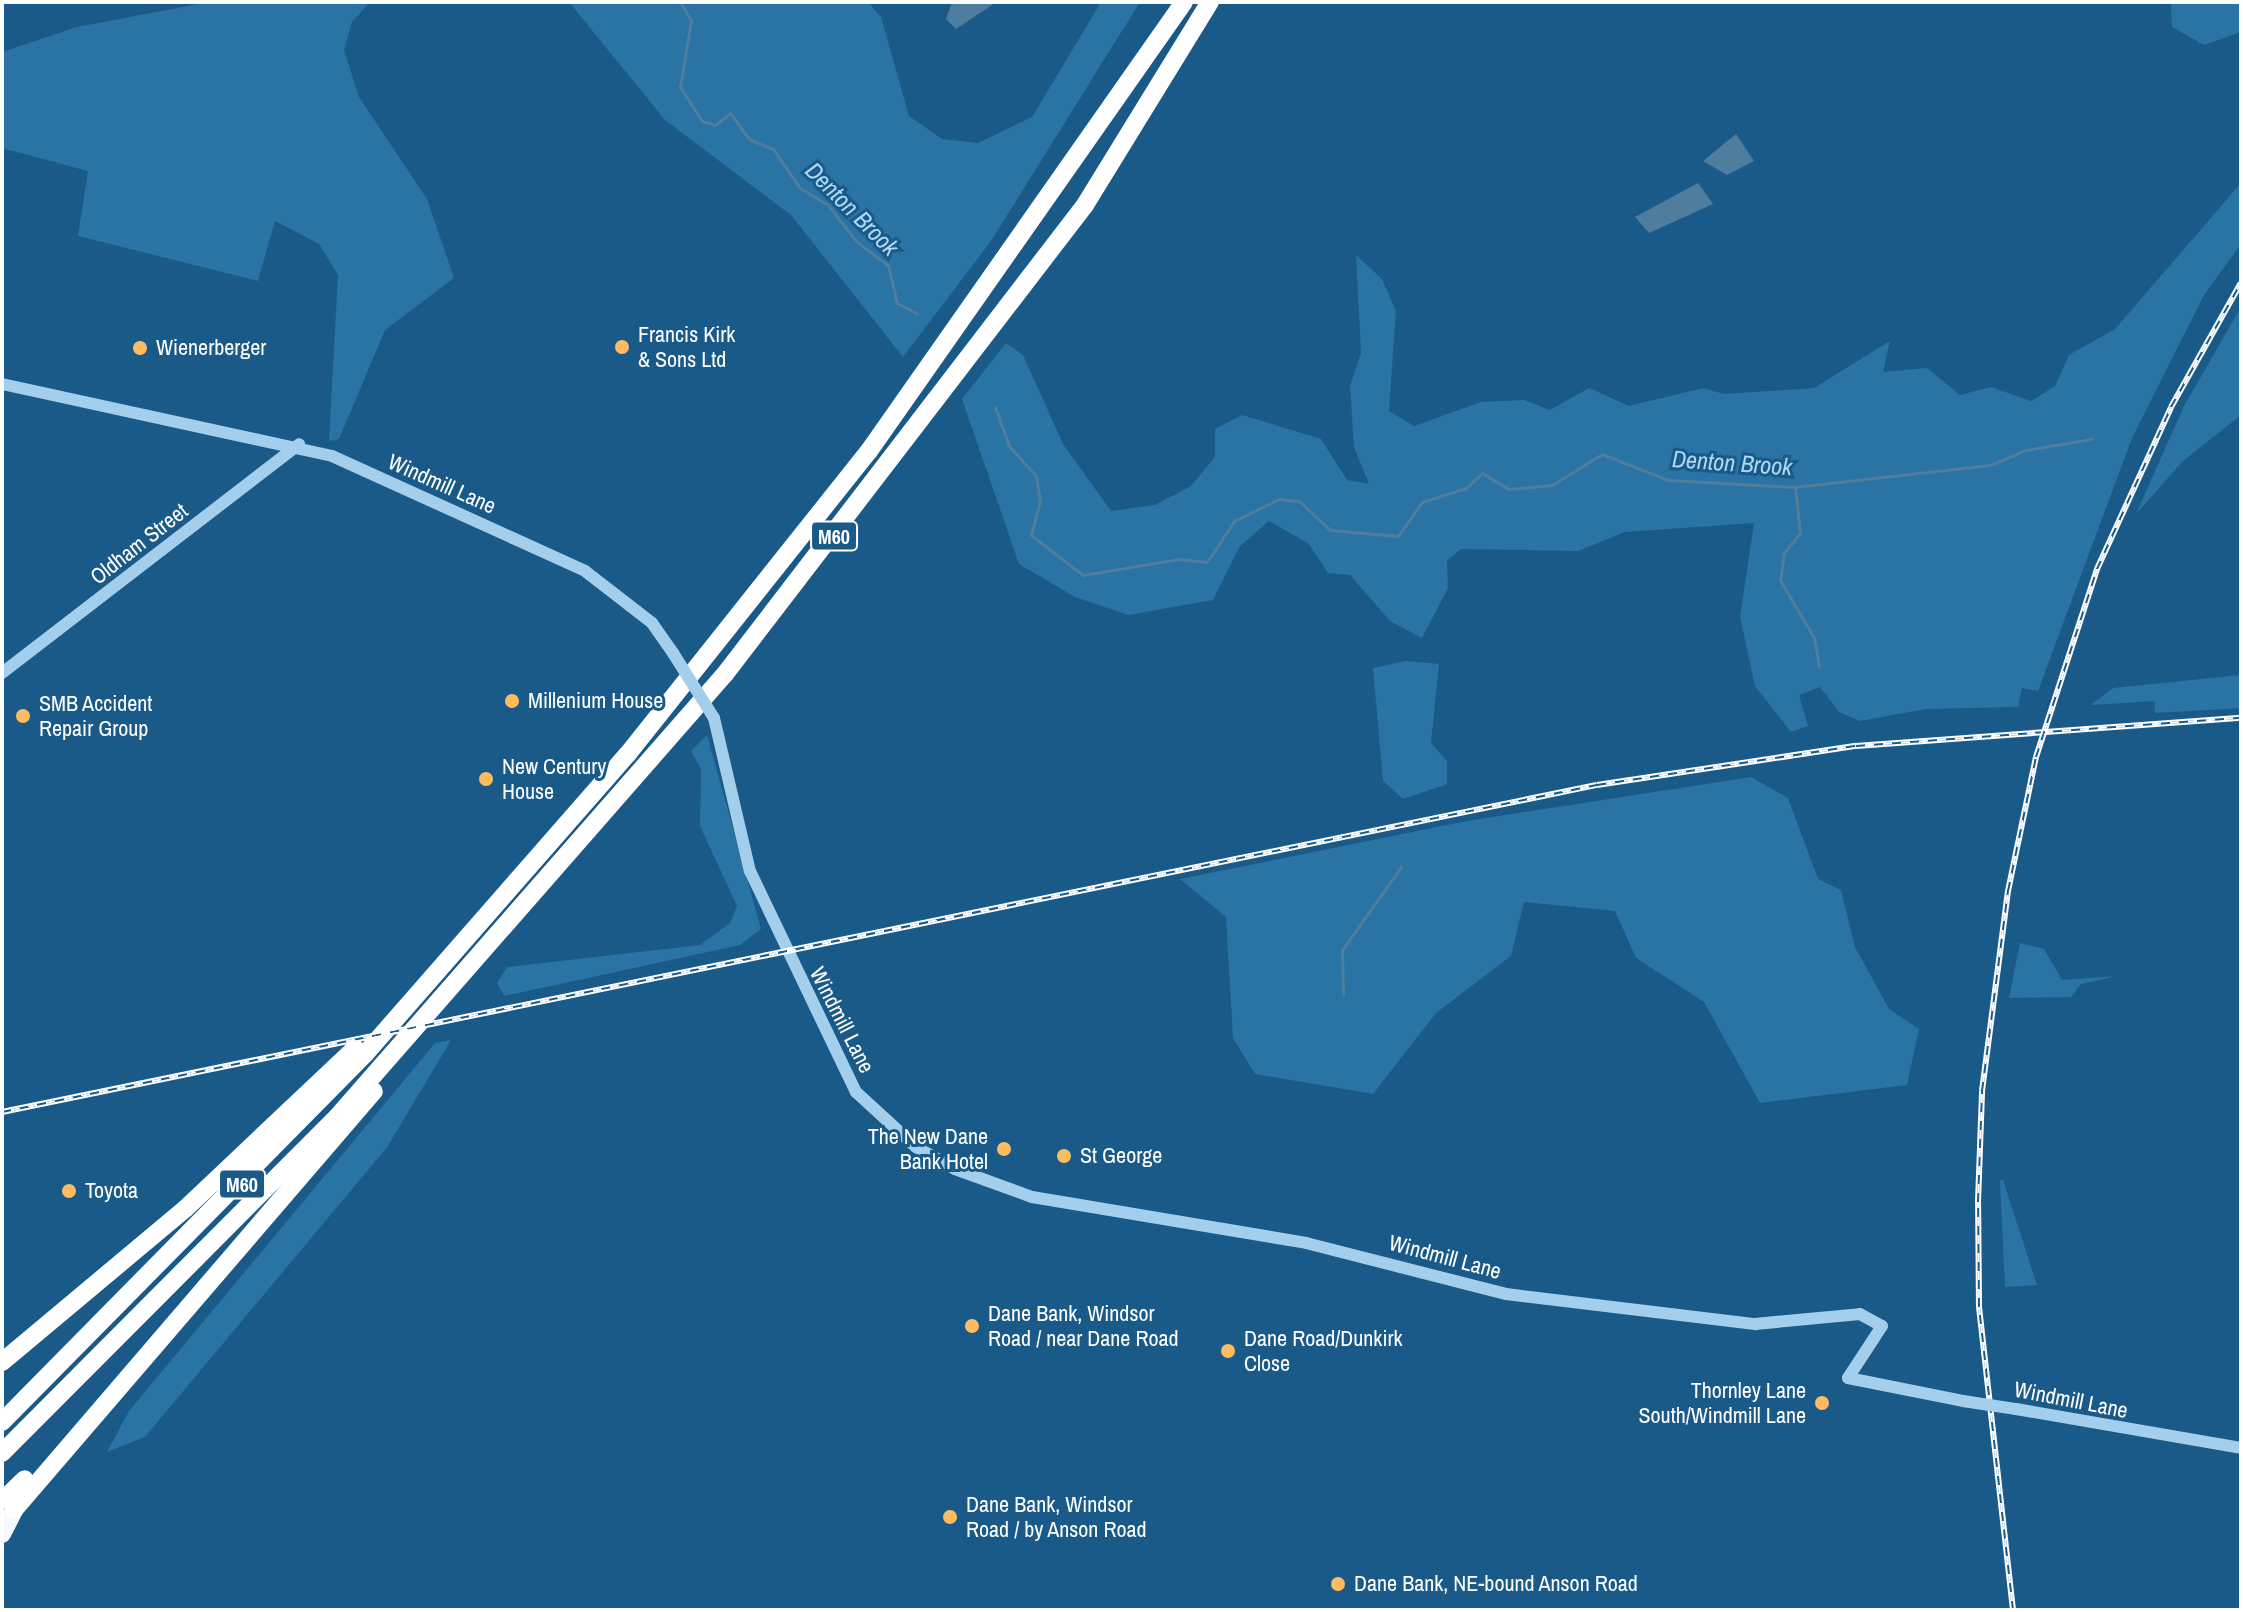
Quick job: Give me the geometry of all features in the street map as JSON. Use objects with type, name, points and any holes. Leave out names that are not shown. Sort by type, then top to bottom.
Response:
[{"type":"highway","name":"M60","points":[[2,1422],[264,1162],[472,936],[869,451],[1184,2]]},
{"type":"highway","name":"M60","points":[[2,1453],[412,1036],[715,686],[893,461],[1085,205],[1210,2]]},
{"type":"highway","name":"M60","points":[[2,1362],[185,1209],[472,936]]},
{"type":"highway","name":"M60","points":[[6,1504],[85,1423],[360,1111],[412,1036]]},
{"type":"highway","points":[[2,1534],[6,1504]]},
{"type":"street","name":"Windmill Lane","points":[[2,384],[299,444],[585,571],[652,623],[714,718],[750,871],[856,1092],[916,1147],[955,1169],[1032,1197],[1306,1243],[1506,1294],[1755,1324],[1860,1314],[1882,1326],[1848,1378],[1963,1401],[2241,1448]]},
{"type":"street","name":"Oldham Street","points":[[2,673],[299,444]]},
{"type":"shaded area","points":[[209,2],[370,2],[352,22],[344,50],[359,97],[427,199],[454,278],[385,330],[339,439],[329,441],[338,275],[319,244],[275,221],[258,281],[78,236],[88,171],[2,148],[2,52],[77,27]]},
{"type":"shaded area","points":[[569,2],[868,2],[881,17],[909,116],[942,139],[978,143],[1032,117],[1101,2],[1140,2],[991,241],[903,357],[791,215],[665,120]]},
{"type":"shaded area","points":[[952,2],[992,2],[992,5],[956,29],[946,19]]},
{"type":"shaded area","points":[[2171,2],[2241,2],[2241,32],[2204,45],[2172,27]]},
{"type":"shaded area","points":[[1736,134],[1754,161],[1727,175],[1703,161]]},
{"type":"shaded area","points":[[1698,183],[1713,204],[1649,233],[1635,217]]},
{"type":"shaded area","points":[[2241,183],[2241,244],[2204,295],[2132,438],[2038,691],[2022,688],[2018,707],[1926,709],[1860,721],[1839,712],[1820,687],[1799,695],[1808,726],[1791,732],[1755,686],[1740,617],[1754,523],[1625,532],[1578,551],[1461,549],[1447,561],[1448,588],[1422,638],[1390,621],[1350,575],[1328,573],[1309,544],[1269,521],[1240,546],[1213,600],[1128,615],[1075,597],[1019,564],[962,399],[1006,343],[1023,355],[1063,444],[1111,511],[1155,505],[1191,486],[1215,457],[1215,429],[1242,415],[1321,439],[1347,480],[1369,484],[1354,447],[1350,386],[1361,353],[1356,255],[1382,279],[1396,311],[1389,411],[1414,426],[1481,402],[1524,400],[1550,410],[1589,388],[1629,406],[1703,388],[1724,394],[1814,388],[1890,341],[1883,372],[1927,368],[1960,395],[1991,387],[2031,401],[2055,386],[2069,355],[2115,329]]},
{"type":"shaded area","points":[[2241,307],[2241,415],[2183,461],[2136,514],[2184,406]]},
{"type":"shaded area","points":[[1406,661],[1439,664],[1431,743],[1447,761],[1447,784],[1403,799],[1383,781],[1373,668]]},
{"type":"shaded area","points":[[2241,675],[2241,708],[2155,713],[2154,701],[2091,705],[2113,688]]},
{"type":"shaded area","points":[[707,735],[761,929],[740,945],[504,996],[497,983],[507,967],[700,945],[730,923],[737,906],[700,826],[701,769],[691,751]]},
{"type":"shaded area","points":[[1751,777],[1788,798],[1818,879],[1841,890],[1855,947],[1889,1009],[1919,1029],[1907,1085],[1760,1103],[1704,1002],[1636,958],[1615,911],[1524,902],[1511,956],[1436,1013],[1373,1094],[1255,1074],[1233,1038],[1226,917],[1180,879],[1467,821]]},
{"type":"shaded area","points":[[2020,943],[2044,949],[2062,980],[2116,976],[2081,984],[2071,997],[2009,998]]},
{"type":"shaded area","points":[[451,1040],[388,1146],[145,1437],[107,1452],[129,1411],[435,1043]]},
{"type":"shaded area","points":[[2000,1180],[2003,1180],[2037,1285],[2005,1287]]},
{"type":"waterway","name":"Denton Brook","points":[[680,2],[691,20],[680,87],[702,121],[715,125],[730,113],[749,139],[773,149],[800,188],[828,205],[857,242],[888,265],[897,303],[917,313]]},
{"type":"waterway","name":"Denton Brook","points":[[995,407],[1009,446],[1036,476],[1040,501],[1031,535],[1083,575],[1179,559],[1207,562],[1234,521],[1279,499],[1299,501],[1330,530],[1398,536],[1422,502],[1466,488],[1482,473],[1509,489],[1552,485],[1602,454],[1668,480],[1794,487],[1990,465],[2026,450],[2091,439]]},
{"type":"waterway","points":[[1795,488],[1800,533],[1784,553],[1780,580],[1814,638],[1819,666]]},
{"type":"waterway","points":[[1343,994],[1342,950],[1401,867]]},
{"type":"railway","points":[[2013,1610],[1979,1307],[1978,1202],[1982,1091],[2008,891],[2036,757],[2097,569],[2171,407],[2241,283]]},
{"type":"railway","points":[[2,1112],[1597,785],[1856,746],[2241,718]]},
{"type":"place","name":"Francis Kirk & Sons Ltd","points":[[622,347]]},
{"type":"place","name":"Wienerberger","points":[[140,348]]},
{"type":"place","name":"Millenium House","points":[[512,701]]},
{"type":"place","name":"SMB Accident Repair Group","points":[[23,716]]},
{"type":"place","name":"New Century House","points":[[486,779]]},
{"type":"place","name":"The New Dane Bank Hotel","points":[[1004,1149]]},
{"type":"place","name":"St George","points":[[1064,1156]]},
{"type":"place","name":"Toyota","points":[[69,1191]]},
{"type":"place","name":"Dane Bank, Windsor Road / near Dane Road","points":[[972,1326]]},
{"type":"place","name":"Dane Road/Dunkirk Close","points":[[1228,1351]]},
{"type":"place","name":"Thornley Lane South/Windmill Lane","points":[[1822,1403]]},
{"type":"place","name":"Dane Bank, Windsor Road / by Anson Road","points":[[950,1517]]},
{"type":"place","name":"Dane Bank, NE-bound Anson Road","points":[[1338,1584]]}]
